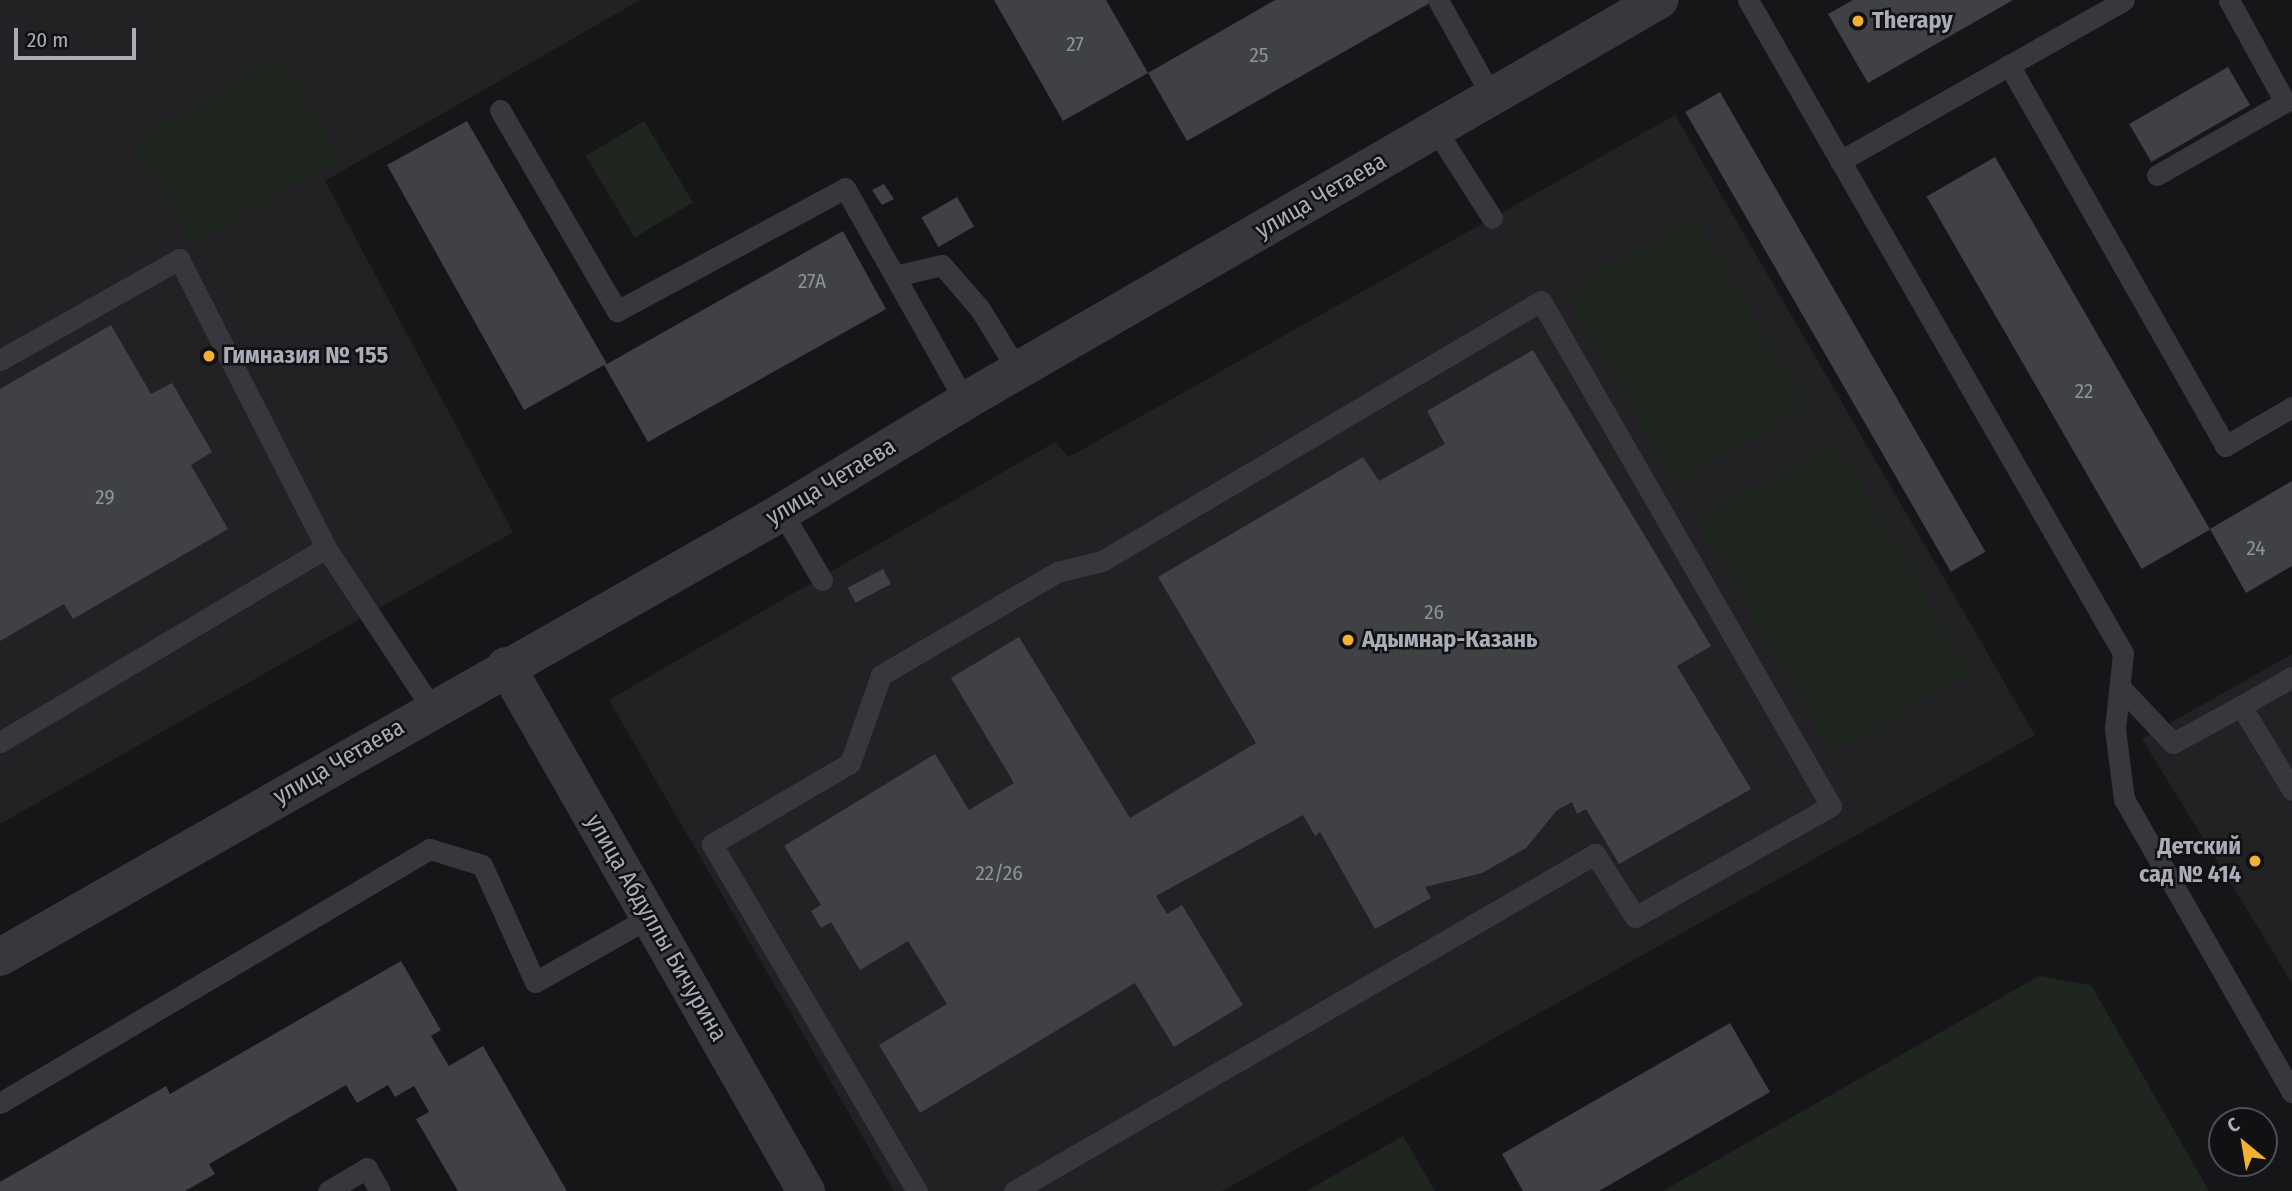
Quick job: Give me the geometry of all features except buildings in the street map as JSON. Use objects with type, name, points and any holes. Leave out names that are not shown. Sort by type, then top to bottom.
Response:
[{"type":"street","name":"улица Четаева","points":[[0,957],[432,708],[782,512],[965,401],[1659,0]]},
{"type":"street","name":"улица Абдуллы Бичурина","points":[[506,666],[806,1191]]},
{"type":"lane","points":[[1438,0],[1492,97]]},
{"type":"lane","points":[[1748,0],[2123,653],[2115,729],[2124,799],[2292,1092]]},
{"type":"lane","points":[[1840,161],[2124,0]]},
{"type":"lane","points":[[2157,175],[2285,102],[2229,0]]},
{"type":"lane","points":[[2009,65],[2225,446],[2292,407]]},
{"type":"lane","points":[[500,110],[617,311],[845,188],[965,401]]},
{"type":"lane","points":[[1436,130],[1492,218]]},
{"type":"lane","points":[[0,360],[179,259],[326,548],[432,708]]},
{"type":"lane","points":[[894,276],[942,265],[980,309],[1018,371]]},
{"type":"lane","points":[[917,1191],[712,844],[849,763],[881,675],[1057,572],[1102,561],[1541,301],[1831,806],[1635,917],[1595,854],[1014,1191]]},
{"type":"lane","points":[[782,512],[822,580]]},
{"type":"lane","points":[[0,741],[326,548]]},
{"type":"lane","points":[[2120,687],[2173,743],[2292,677]]},
{"type":"lane","points":[[2241,706],[2292,790]]},
{"type":"lane","points":[[0,1103],[430,849],[482,865],[535,982],[650,916]]},
{"type":"lane","points":[[328,1191],[367,1168],[380,1191]]},
{"type":"shaded area","name":"Гимназия № 155","points":[[0,0],[640,0],[325,181],[513,532],[0,824]]},
{"type":"shaded area","points":[[280,55],[340,159],[191,245],[131,141]]},
{"type":"shaded area","name":"Адымнар-Казань","points":[[1675,115],[2035,735],[1222,1191],[894,1191],[609,700],[1055,442],[1069,457]]},
{"type":"shaded area","points":[[644,121],[693,202],[635,237],[586,156]]},
{"type":"shaded area","points":[[1695,214],[1806,407],[1674,484],[1562,290]]},
{"type":"shaded area","points":[[1835,439],[1970,673],[1831,753],[1696,520]]},
{"type":"shaded area","name":"Детский сад № 414","points":[[2292,654],[2292,983],[2142,739]]},
{"type":"shaded area","points":[[2039,976],[2091,985],[2209,1191],[1663,1191]]},
{"type":"shaded area","points":[[1403,1136],[1435,1191],[1306,1191]]},
{"type":"place","name":"Therapy","points":[[1858,21]]},
{"type":"place","name":"Гимназия № 155","points":[[209,356]]},
{"type":"place","name":"Адымнар-Казань","points":[[1348,640]]},
{"type":"place","name":"Детский сад № 414","points":[[2255,861]]}]
